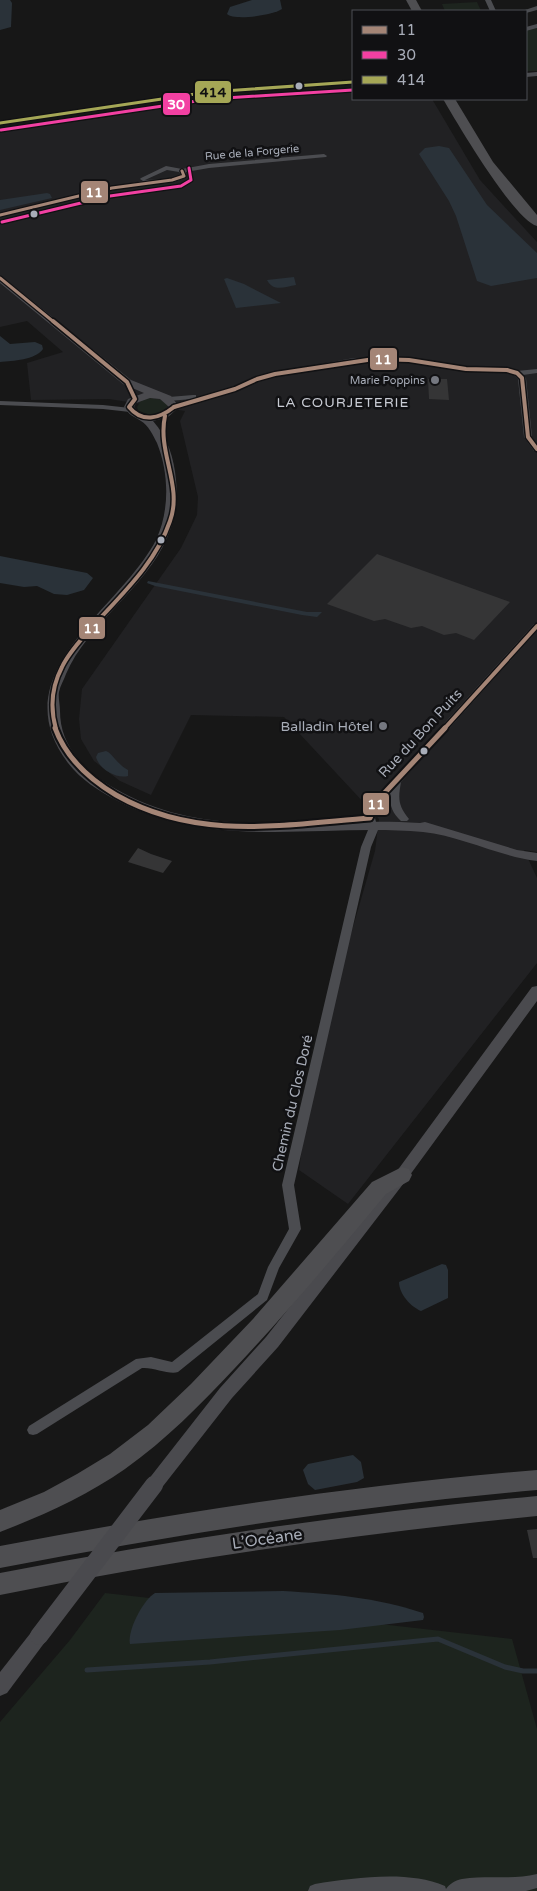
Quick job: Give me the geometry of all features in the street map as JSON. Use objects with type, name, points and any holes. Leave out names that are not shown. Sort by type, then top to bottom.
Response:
[{"type":"highway","points":[[450,100],[476,148],[508,190],[537,222]]},
{"type":"highway","points":[[461,100],[486,147],[537,210]]},
{"type":"highway","points":[[0,1521],[74,1488],[103,1471],[140,1445],[186,1404],[246,1341],[379,1188],[402,1175]]},
{"type":"highway","name":"L’Océane","points":[[0,1557],[186,1522],[272,1509],[421,1491],[537,1480]]},
{"type":"highway","name":"L’Océane","points":[[0,1584],[140,1558],[279,1536],[390,1521],[537,1506]]},
{"type":"street","points":[[0,123],[209,92],[352,82]]},
{"type":"street","name":"Rue de la Forgerie","points":[[182,171],[209,166],[324,156]]},
{"type":"street","points":[[0,215],[113,188],[155,175],[156,172],[166,168],[182,171],[185,174],[182,178],[172,181],[161,180],[113,188]]},
{"type":"street","points":[[155,175],[161,180]]},
{"type":"street","points":[[0,278],[127,382],[172,403],[235,389],[257,379],[275,374],[374,359],[409,360],[452,367],[507,370],[517,373],[537,371]]},
{"type":"street","points":[[517,373],[522,378],[528,437],[537,449]]},
{"type":"street","points":[[127,382],[133,414],[144,418],[152,424],[162,441]]},
{"type":"street","points":[[0,403],[103,407],[131,404],[149,395],[157,395]]},
{"type":"street","points":[[172,403],[161,427],[162,441],[174,485],[173,506],[164,535],[148,561],[79,643],[60,670],[51,707],[53,723],[65,750],[74,763],[93,781],[116,796],[147,810],[176,819],[215,826],[246,827],[372,823],[404,819]]},
{"type":"street","points":[[144,418],[165,416]]},
{"type":"street","name":"Rue du Bon Puits","points":[[372,823],[373,806],[378,798],[397,780],[537,626]]},
{"type":"street","points":[[397,780],[393,800],[397,814],[404,819],[516,854],[537,863]]},
{"type":"street","points":[[372,823],[432,829]]},
{"type":"street","name":"Chemin du Clos Doré","points":[[32,1430],[140,1363],[151,1362],[174,1368],[263,1297],[274,1267],[295,1229],[288,1185],[372,823]]},
{"type":"street","points":[[516,854],[537,857]]},
{"type":"street","points":[[0,1687],[226,1393],[272,1342],[402,1175],[537,991]]},
{"type":"street","points":[[453,1891],[461,1886],[525,1884],[537,1881]]},
{"type":"street","points":[[315,1891],[386,1884],[421,1886],[440,1891]]},
{"type":"shaded area","points":[[0,0],[10,0],[12,3],[11,27],[0,30]]},
{"type":"shaded area","points":[[252,0],[280,0],[282,9],[254,16],[237,17],[227,14],[230,7]]},
{"type":"shaded area","points":[[477,2],[481,10],[445,10],[442,4]]},
{"type":"shaded area","points":[[537,28],[537,71],[527,71],[527,31]]},
{"type":"shaded area","points":[[352,91],[352,100],[433,100],[480,180],[537,242],[537,852],[524,850],[537,878],[537,963],[348,1204],[299,1170],[313,1065],[375,851],[379,819],[284,717],[191,715],[151,795],[120,781],[94,761],[81,739],[79,719],[82,689],[181,548],[197,515],[198,497],[180,421],[185,411],[109,399],[31,400],[27,363],[63,352],[27,321],[0,327],[0,132],[108,117],[203,100]]},
{"type":"shaded area","points":[[439,146],[449,148],[487,205],[537,253],[537,278],[491,286],[477,281],[456,216],[449,201],[419,154],[425,148]]},
{"type":"shaded area","points":[[47,193],[52,198],[0,210],[0,200]]},
{"type":"shaded area","points":[[294,277],[296,285],[284,287],[273,286],[267,280]]},
{"type":"shaded area","points":[[227,278],[244,284],[281,303],[236,308],[224,279]]},
{"type":"shaded area","points":[[0,336],[10,344],[35,342],[42,345],[43,349],[35,356],[29,358],[0,362]]},
{"type":"shaded area","points":[[150,398],[161,400],[167,404],[167,407],[153,414],[138,410],[137,407],[141,401]]},
{"type":"shaded area","points":[[0,556],[87,573],[93,578],[84,590],[67,595],[54,594],[37,586],[24,587],[0,583]]},
{"type":"shaded area","points":[[148,581],[307,612],[322,612],[317,617],[302,615],[155,586],[147,583]]},
{"type":"shaded area","points":[[106,751],[128,770],[128,776],[118,776],[104,769],[96,757],[98,753]]},
{"type":"shaded area","points":[[442,1264],[446,1265],[448,1270],[448,1298],[421,1311],[406,1300],[399,1282]]},
{"type":"shaded area","points":[[353,1455],[361,1462],[364,1478],[357,1482],[315,1490],[308,1484],[303,1470],[308,1464]]},
{"type":"shaded area","points":[[283,1591],[336,1595],[387,1603],[423,1613],[424,1617],[423,1620],[340,1630],[130,1644],[133,1624],[141,1609],[155,1593]]},
{"type":"shaded area","points":[[105,1593],[512,1639],[537,1729],[537,1891],[0,1891],[0,1722],[70,1640]]},
{"type":"building","points":[[428,379],[447,379],[449,400],[429,399]]},
{"type":"building","points":[[377,554],[510,602],[474,640],[456,633],[444,635],[422,626],[411,628],[385,619],[374,621],[327,604]]},
{"type":"building","points":[[138,848],[172,861],[163,873],[128,862]]},
{"type":"building","points":[[537,1529],[537,1558],[533,1558],[527,1530]]},
{"type":"waterway","points":[[87,1670],[210,1662],[438,1639],[505,1667],[523,1671],[537,1671]]},
{"type":"transit line","name":"414","points":[[0,123],[209,92],[352,82]]},
{"type":"transit line","name":"30","points":[[1,130],[210,99],[352,90]]},
{"type":"transit line","name":"30","points":[[2,222],[110,196],[181,186],[191,180],[189,168]]},
{"type":"transit line","name":"11","points":[[0,215],[112,188],[179,179],[184,176],[182,171]]},
{"type":"transit line","name":"11","points":[[0,278],[127,382],[135,399],[129,407],[139,416],[145,418],[157,417],[174,407]]},
{"type":"transit line","name":"11","points":[[174,407],[235,389],[257,379],[275,374],[374,359],[409,360],[466,369],[507,370],[517,373],[522,378],[528,437],[537,449]]},
{"type":"transit line","name":"11","points":[[165,416],[162,429],[163,441],[171,478],[174,505],[165,535],[146,564],[124,592],[65,661],[53,694],[52,705],[55,727],[65,749],[87,774],[103,787],[120,797],[175,819],[218,826],[283,826],[370,818],[377,801],[537,626]]},
{"type":"place","name":"Marie Poppins","points":[[435,380]]},
{"type":"place","name":"Balladin Hôtel","points":[[383,726]]},
{"type":"district","name":"LA COURJETERIE","points":[[343,402]]}]
